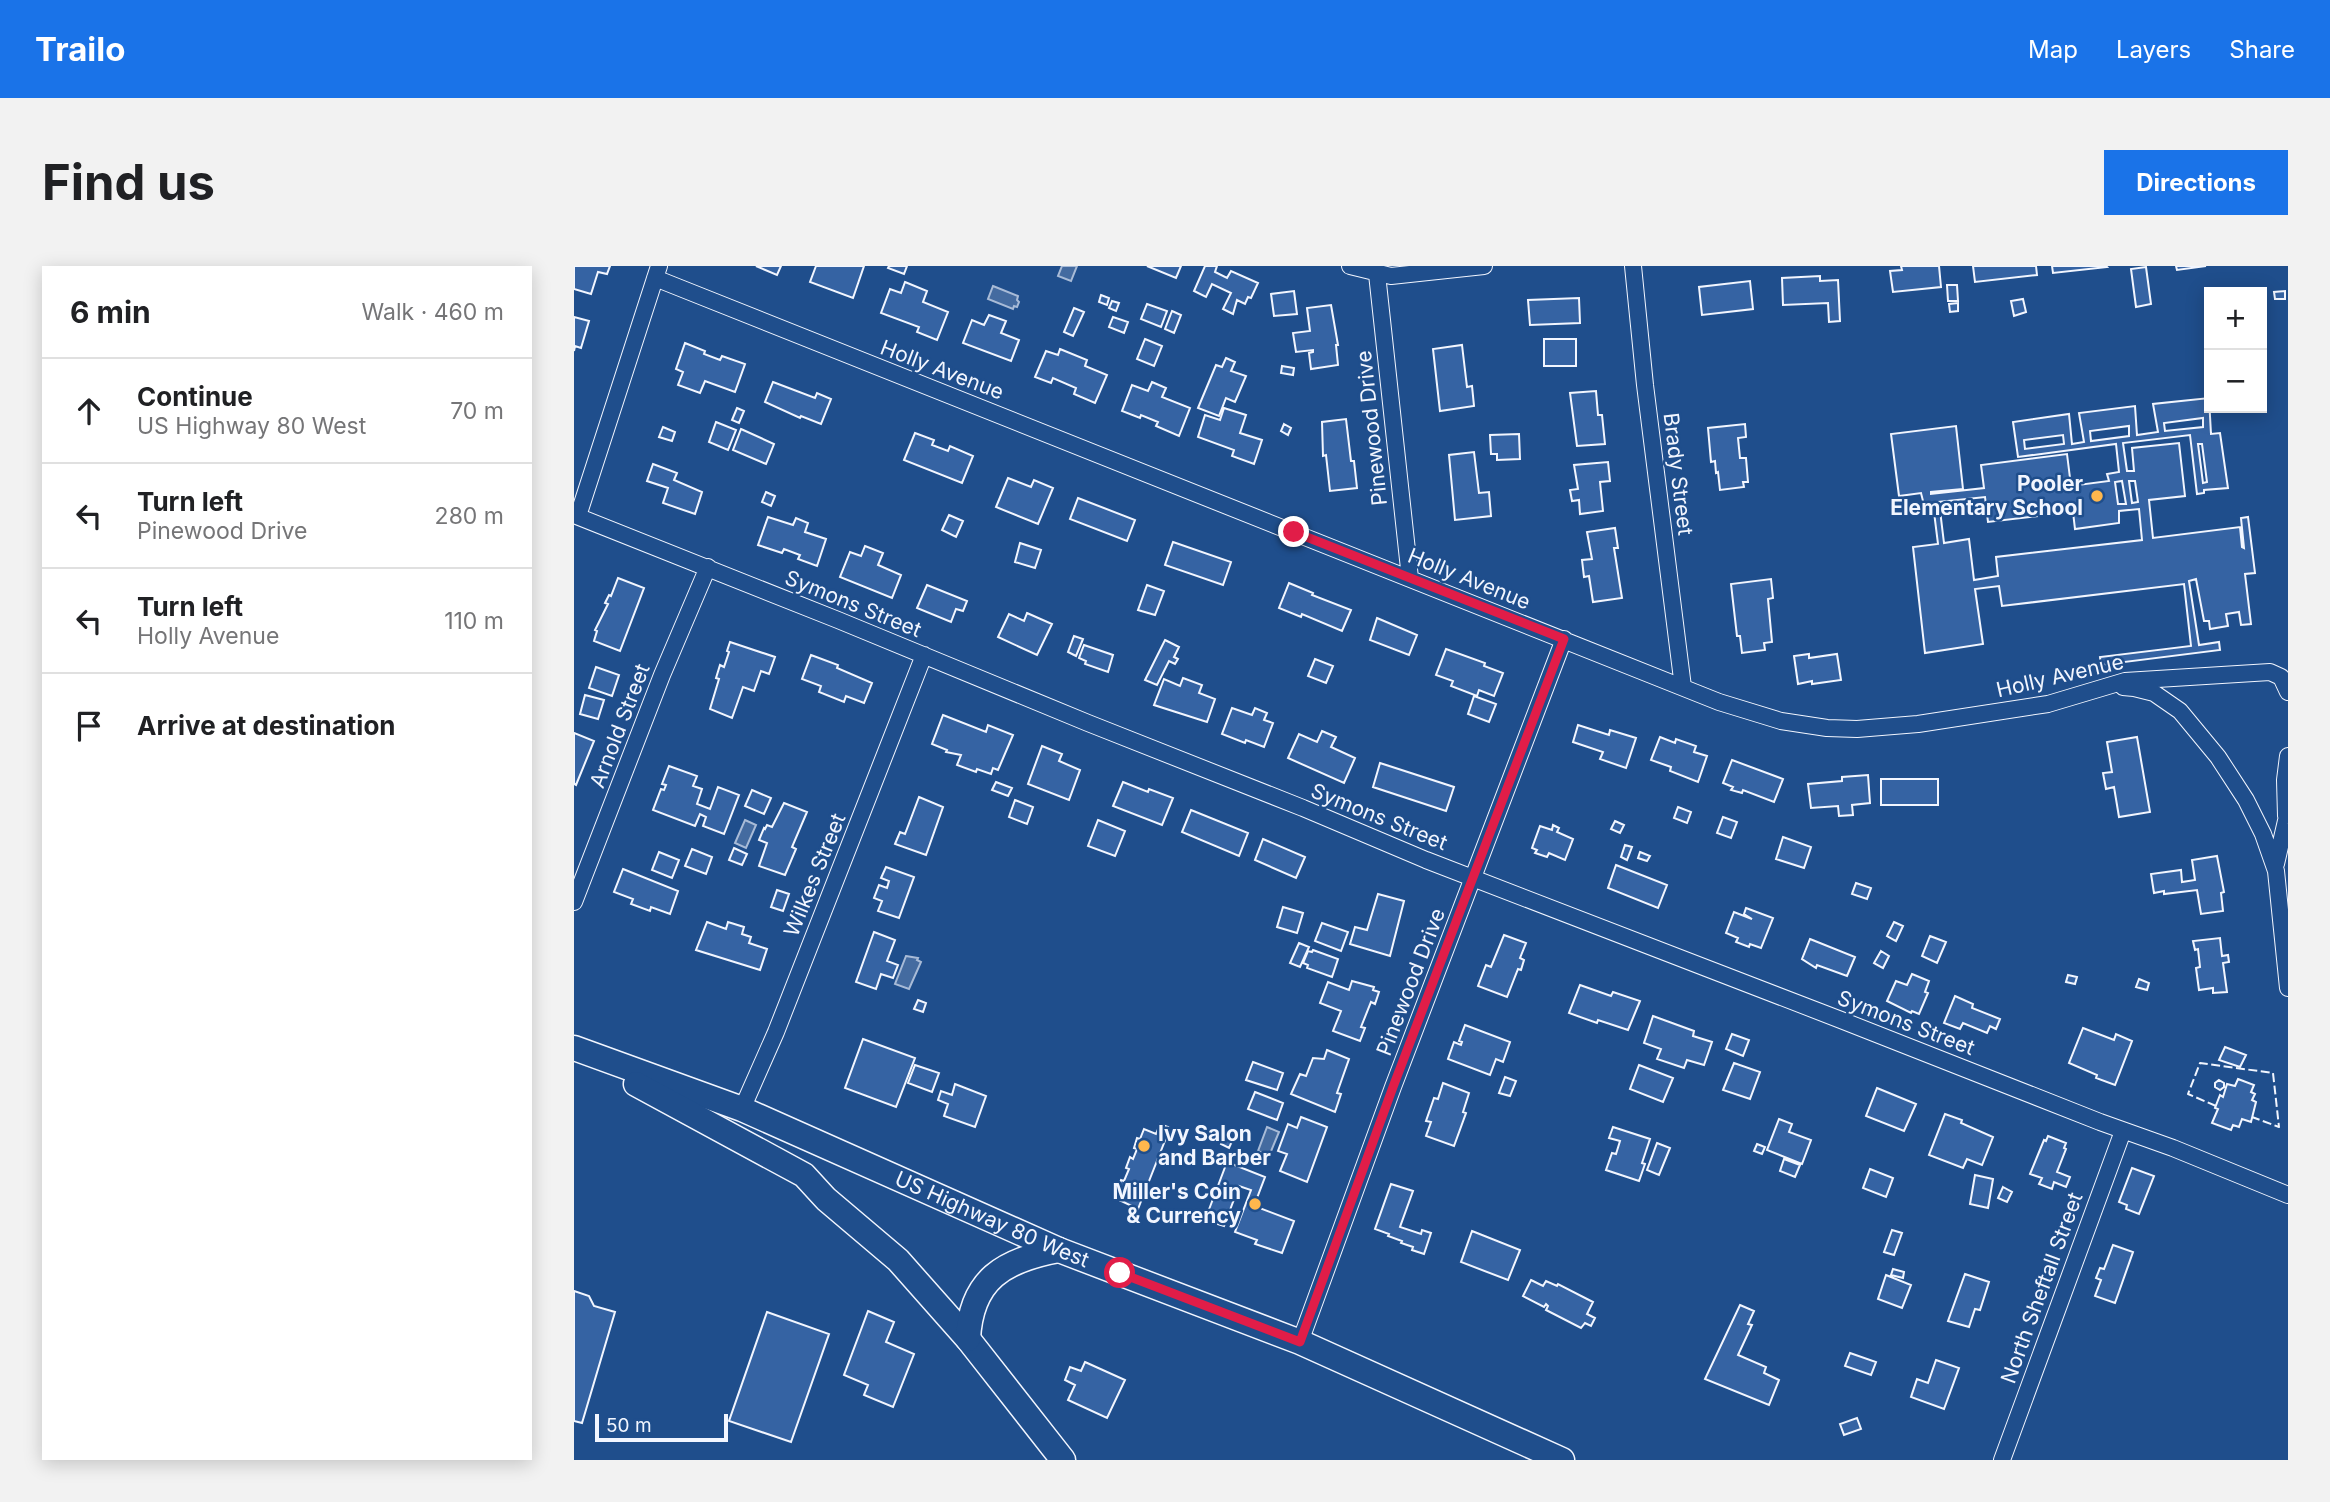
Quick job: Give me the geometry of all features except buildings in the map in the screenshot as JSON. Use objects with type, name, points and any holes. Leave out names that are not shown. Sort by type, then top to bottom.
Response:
[{"type":"main road","name":"US Highway 80 West","points":[[574,1049],[742,1109],[1059,1250],[1300,1342],[1562,1460]]},
{"type":"main road","name":"US Highway 80 West","points":[[574,1049],[804,1175],[826,1199],[898,1259],[968,1339],[1063,1460]]},
{"type":"main road","points":[[968,1339],[969,1319],[976,1301],[997,1271],[1032,1255],[1059,1250]]},
{"type":"street","points":[[1350,266],[1377,274],[1403,276],[1484,266]]},
{"type":"street","name":"Brady Street","points":[[1633,266],[1683,687]]},
{"type":"street","points":[[576,515],[657,272]]},
{"type":"street","name":"Holly Avenue","points":[[657,272],[1410,578],[1765,717],[1842,729],[1918,724],[2048,704],[2111,684],[2270,672],[2281,677],[2288,692]]},
{"type":"street","name":"Pinewood Drive","points":[[1377,274],[1410,578]]},
{"type":"street","name":"Symons Street","points":[[576,515],[1474,878],[2288,1195]]},
{"type":"street","name":"Arnold Street","points":[[574,902],[662,675],[708,567]]},
{"type":"street","name":"Pinewood Drive","points":[[1300,1342],[1393,1087],[1564,639]]},
{"type":"street","name":"Wilkes Street","points":[[742,1109],[776,1032],[923,655]]},
{"type":"street","points":[[2090,692],[2107,688],[2134,688],[2154,693],[2180,711],[2218,757],[2263,834],[2276,871],[2288,988]]},
{"type":"street","points":[[2276,871],[2287,814],[2285,780],[2288,756]]},
{"type":"street","name":"North Sheftall Street","points":[[2002,1460],[2123,1131]]},
{"type":"water","points":[[1062,266],[1077,266],[1071,281],[1058,276]]},
{"type":"water","points":[[993,286],[1018,296],[1017,307],[1014,306],[1013,309],[988,299]]},
{"type":"water","points":[[745,820],[756,825],[746,848],[735,843]]},
{"type":"water","points":[[906,956],[918,958],[921,962],[909,989],[895,984]]},
{"type":"water","points":[[1267,1127],[1279,1132],[1269,1156],[1258,1151]]},
{"type":"fence","points":[[2216,1106],[2188,1094],[2200,1063],[2273,1073],[2279,1127],[2252,1117]]},
{"type":"place","name":"Pooler Elementary School","points":[[2097,496]]},
{"type":"place","name":"Ivy Salon and Barber","points":[[1144,1146]]},
{"type":"place","name":"Miller's Coin & Currency","points":[[1255,1204]]},
{"type":"route","points":[[1120,1273],[1300,1342],[1393,1087],[1564,639],[1294,532]]}]
